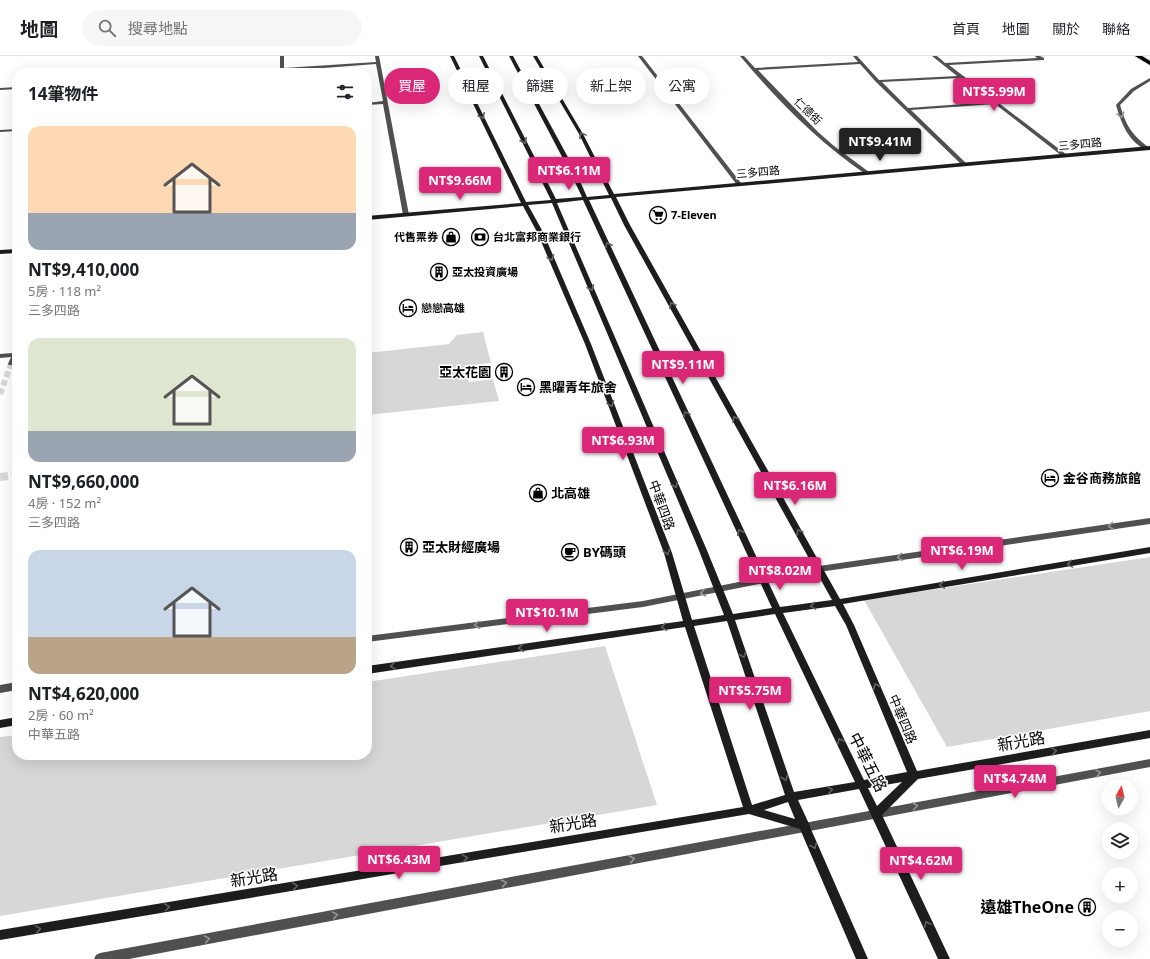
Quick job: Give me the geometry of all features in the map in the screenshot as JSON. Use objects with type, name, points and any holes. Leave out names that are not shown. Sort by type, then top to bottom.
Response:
[{"type":"main road","points":[[1138,56],[1150,63]]},
{"type":"street","points":[[282,56],[282,68]]},
{"type":"street","points":[[377,56],[384,96]]},
{"type":"street","name":"中華四路","points":[[452,56],[524,203],[540,232],[588,344],[664,543],[680,598],[749,810]]},
{"type":"street","name":"中華四路","points":[[481,56],[554,201],[719,590]]},
{"type":"street","points":[[511,56],[573,172],[763,580]]},
{"type":"street","name":"中華四路","points":[[534,56],[582,134],[611,196],[838,602],[850,625],[914,776]]},
{"type":"street","points":[[640,56],[739,184]]},
{"type":"street","name":"仁德街","points":[[742,56],[796,113],[843,157],[866,172]]},
{"type":"street","points":[[855,56],[878,81],[964,164]]},
{"type":"street","points":[[934,56],[1064,155]]},
{"type":"street","points":[[944,64],[1042,59],[1038,56]]},
{"type":"street","points":[[755,69],[861,62]]},
{"type":"street","points":[[318,68],[378,63]]},
{"type":"street","points":[[878,81],[961,77]]},
{"type":"street","points":[[1148,148],[1131,137],[1125,126],[1118,105],[1126,94],[1140,83],[1150,79]]},
{"type":"street","points":[[0,89],[12,88]]},
{"type":"street","points":[[372,103],[384,102]]},
{"type":"street","points":[[907,109],[996,103]]},
{"type":"street","points":[[385,104],[406,215]]},
{"type":"street","points":[[0,131],[12,130]]},
{"type":"street","name":"三多四路","points":[[372,218],[866,172],[1148,148]]},
{"type":"street","points":[[0,252],[12,251]]},
{"type":"street","points":[[0,356],[12,354]]},
{"type":"street","points":[[372,638],[643,604],[680,598],[819,569],[1150,521]]},
{"type":"street","points":[[372,669],[838,602],[1150,550]]},
{"type":"street","name":"中華五路","points":[[763,580],[944,959]]},
{"type":"street","points":[[719,590],[791,797],[862,959]]},
{"type":"street","points":[[0,689],[12,687]]},
{"type":"street","points":[[0,724],[12,722]]},
{"type":"street","name":"新光路","points":[[0,935],[749,810],[791,797],[1150,734]]},
{"type":"street","points":[[100,959],[805,826],[1150,763]]},
{"type":"street","points":[[876,814],[914,776]]},
{"type":"street","points":[[749,810],[805,826]]},
{"type":"shaded area","points":[[483,332],[491,363],[465,366],[469,382],[493,379],[499,401],[372,414],[372,352],[449,344],[457,335]]},
{"type":"shaded area","points":[[1150,557],[1150,711],[947,747],[864,600]]},
{"type":"shaded area","points":[[605,646],[657,805],[0,916],[0,737],[12,736],[12,760],[372,760],[372,681]]},
{"type":"tunnel","points":[[0,394],[11,364]]},
{"type":"tunnel","points":[[0,477],[12,476]]},
{"type":"place","name":"7-Eleven","points":[[658,215]]},
{"type":"place","name":"代售票券","points":[[451,237]]},
{"type":"place","name":"台北富邦商業銀行","points":[[480,237]]},
{"type":"place","name":"亞太投資廣場","points":[[439,272]]},
{"type":"place","name":"戀戀高雄","points":[[408,308]]},
{"type":"place","name":"亞太花園","points":[[504,372]]},
{"type":"place","name":"黑曜青年旅舍","points":[[526,387]]},
{"type":"place","name":"金谷商務旅館","points":[[1050,478]]},
{"type":"place","name":"北高雄","points":[[538,493]]},
{"type":"place","name":"亞太財經廣場","points":[[409,547]]},
{"type":"place","name":"BY碼頭","points":[[570,552]]},
{"type":"place","name":"遠雄TheOne","points":[[1087,907]]}]
